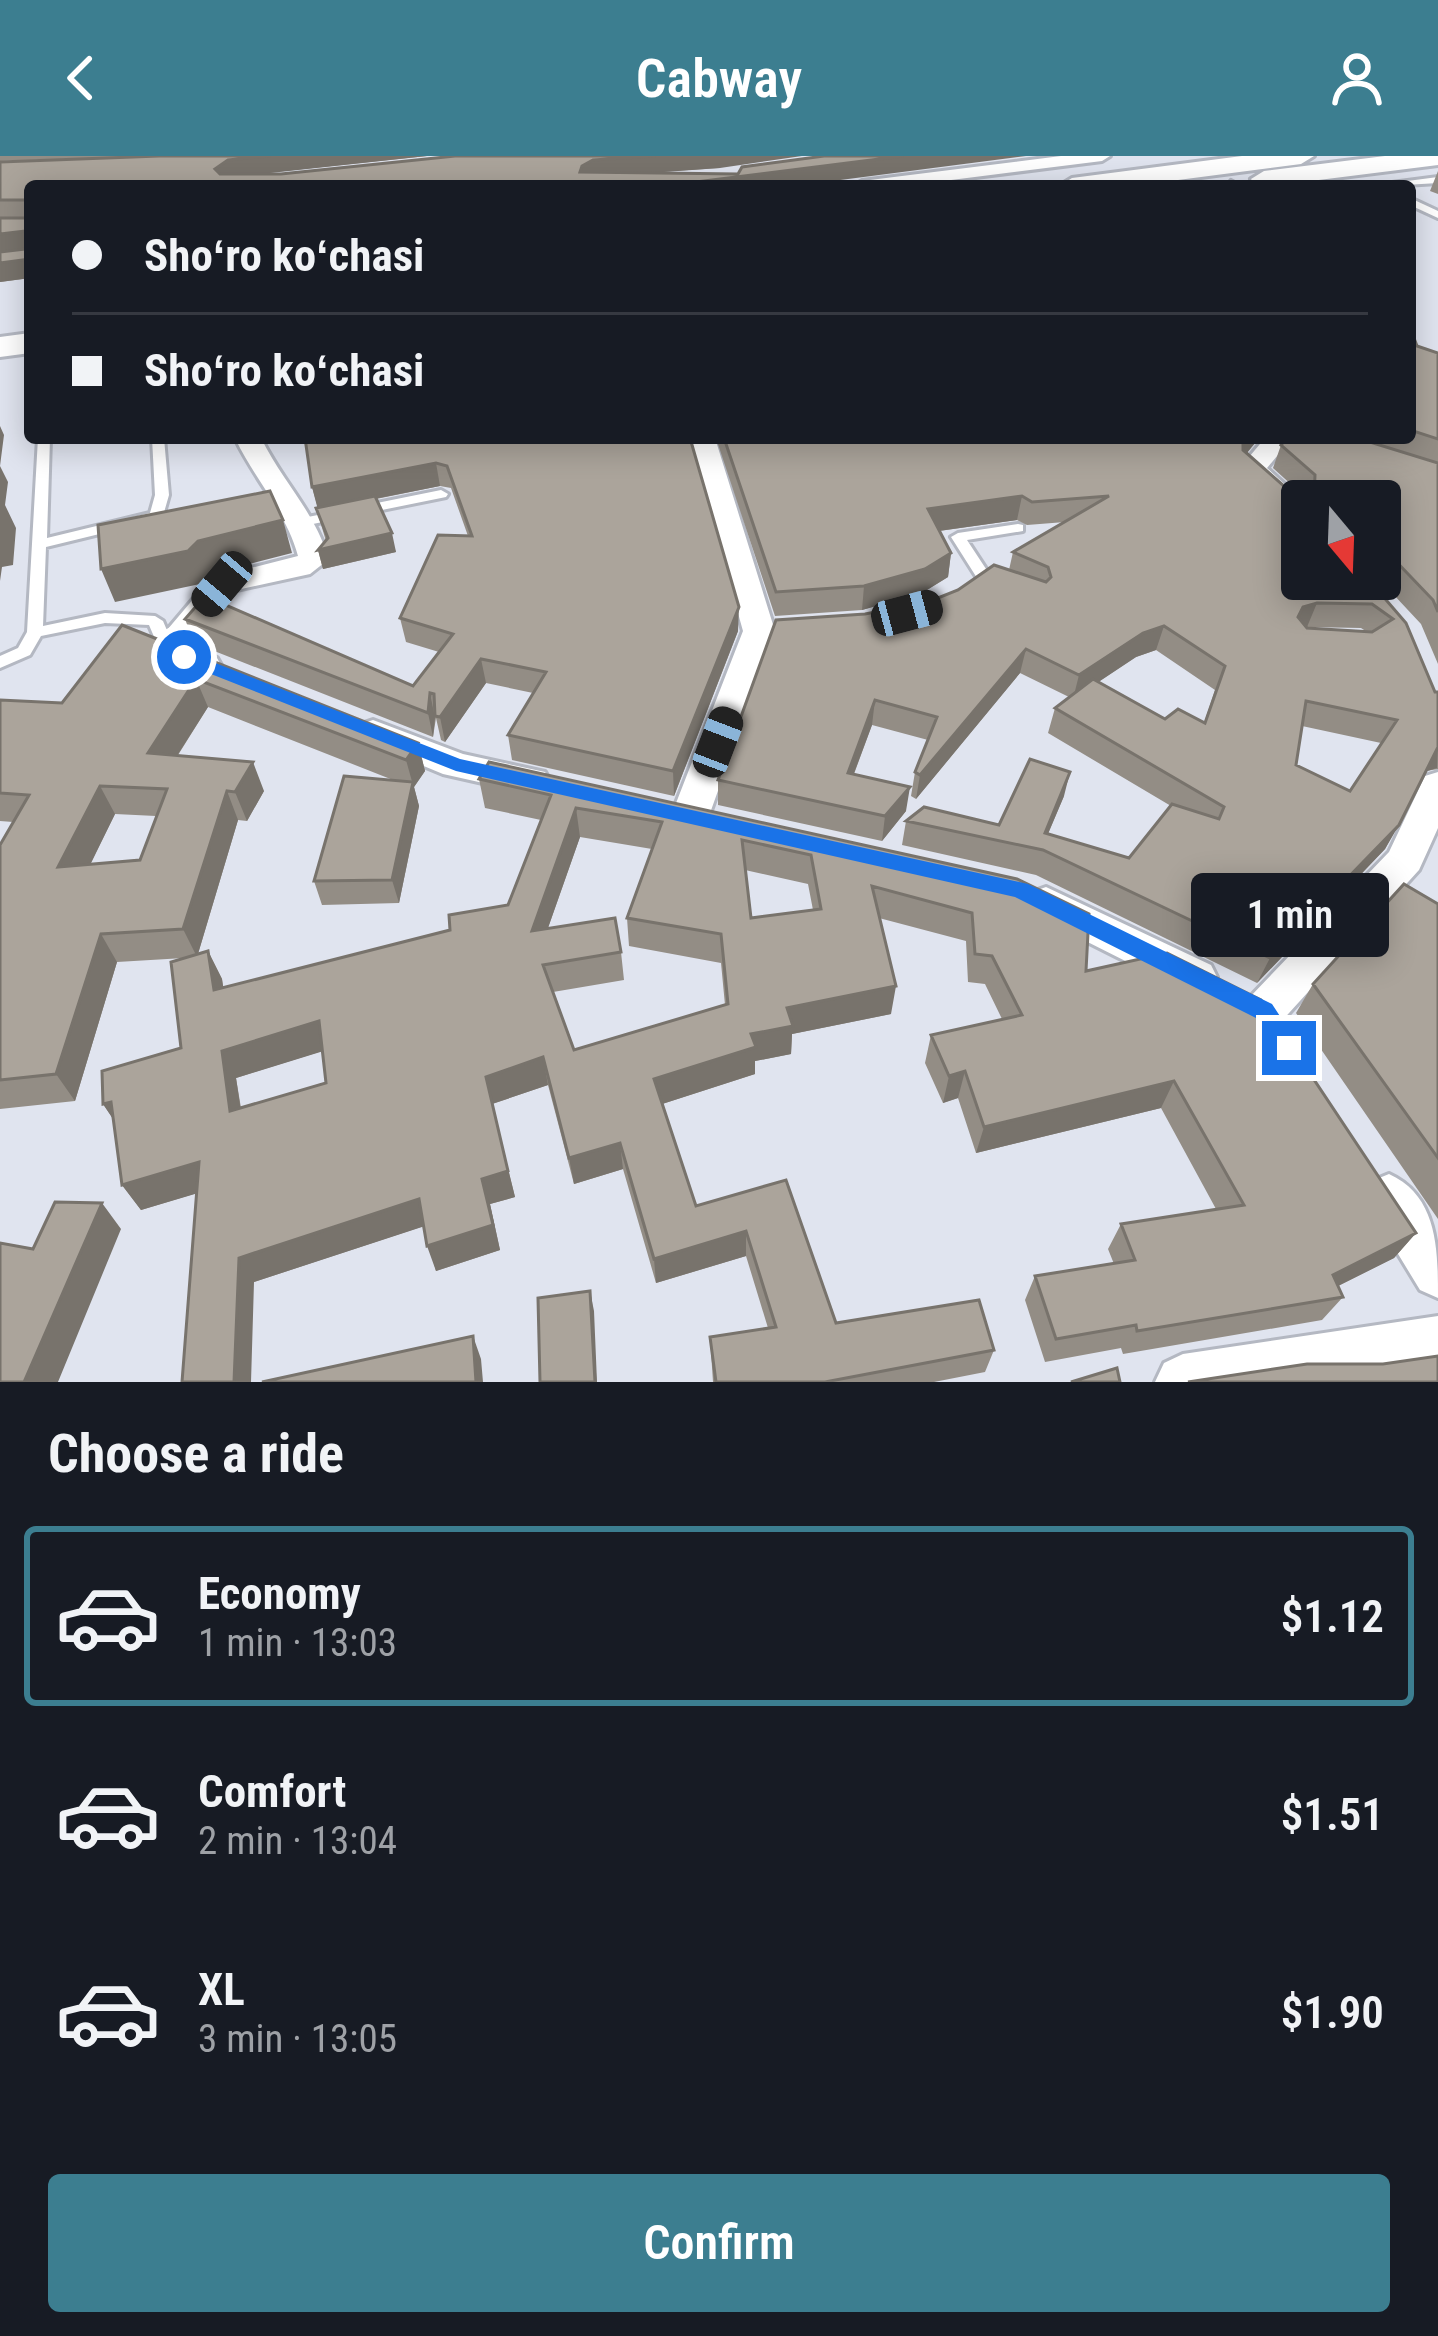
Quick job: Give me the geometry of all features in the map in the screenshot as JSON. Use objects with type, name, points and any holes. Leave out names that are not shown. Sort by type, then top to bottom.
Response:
[{"type":"main road","points":[[1233,175],[1301,156]]},
{"type":"main road","points":[[1160,180],[1438,157]]},
{"type":"street","points":[[954,156],[991,180]]},
{"type":"street","points":[[908,180],[1102,156]]},
{"type":"street","points":[[247,682],[167,649],[222,584],[314,560],[303,522],[266,476],[251,444]]},
{"type":"street","points":[[690,816],[770,630],[703,444]]},
{"type":"street","points":[[1274,444],[1252,469],[1281,496]]},
{"type":"street","points":[[331,715],[456,765],[573,790]]},
{"type":"street","points":[[1264,1011],[1405,860],[1438,785]]},
{"type":"street","points":[[643,806],[734,826]]},
{"type":"street","points":[[1020,890],[1264,1011],[1289,1048]]},
{"type":"street","points":[[1364,1160],[1438,1272]]},
{"type":"street","points":[[1183,1382],[1438,1343]]},
{"type":"lane","points":[[0,663],[24,651],[35,632],[44,444]]},
{"type":"lane","points":[[39,544],[156,515],[162,495],[158,444]]},
{"type":"lane","points":[[303,522],[441,494]]},
{"type":"lane","points":[[1018,528],[958,537],[974,582],[1018,590]]},
{"type":"lane","points":[[35,632],[105,618],[154,621],[167,649]]},
{"type":"building","points":[[270,156],[228,160],[215,169],[220,174],[281,174],[455,156],[655,156],[593,160],[580,172],[738,174],[742,167],[824,156],[903,156],[712,180],[24,180],[24,200],[0,200],[0,162]]},
{"type":"building","points":[[0,218],[24,218],[24,231],[0,234]]},
{"type":"building","points":[[24,249],[24,260],[0,263],[0,252]]},
{"type":"building","points":[[1416,343],[1438,353],[1438,439],[1416,432]]},
{"type":"building","points":[[306,444],[692,444],[739,607],[673,771],[508,735],[546,672],[481,659],[440,717],[435,716],[434,694],[430,693],[428,713],[185,619],[205,596],[413,686],[453,634],[400,618],[438,535],[472,536],[447,466],[436,463],[312,487]]},
{"type":"building","points":[[726,444],[1243,444],[1243,450],[1281,483],[1281,600],[1386,600],[1406,623],[1438,692],[1438,747],[1399,825],[1270,958],[1043,850],[906,821],[924,807],[999,825],[1030,759],[1070,772],[1045,833],[1129,858],[1172,804],[1219,819],[1224,807],[1055,708],[1093,679],[1165,719],[1178,709],[1205,723],[1225,666],[1164,626],[1143,633],[1079,675],[1026,649],[920,775],[915,772],[937,717],[875,700],[848,773],[910,787],[885,816],[718,780],[776,620],[865,614],[928,602],[958,590],[994,565],[1046,582],[1051,577],[1048,567],[1013,552],[1109,496],[1032,502],[1022,496],[928,509],[951,553],[925,569],[864,586],[776,592]],"holes":[[[1317,603],[1372,604],[1393,619],[1372,632],[1307,628],[1298,617],[1303,607]],[[1306,701],[1397,720],[1350,791],[1296,765]]]},
{"type":"building","points":[[1282,444],[1376,444],[1438,463],[1438,612],[1433,600],[1401,567],[1401,480],[1315,480]]},
{"type":"building","points":[[270,491],[283,520],[198,541],[188,551],[101,569],[98,525]]},
{"type":"building","points":[[375,496],[392,533],[318,550],[328,538],[316,508]]},
{"type":"building","points":[[122,625],[418,743],[406,760],[196,679],[148,753],[253,762],[235,792],[227,791],[183,929],[101,934],[56,1074],[0,1080],[0,845],[29,795],[0,793],[0,700],[62,703]],"holes":[[[100,786],[167,789],[140,860],[58,867]]]},
{"type":"building","points":[[489,762],[1017,879],[1089,914],[1086,971],[1167,953],[1261,1000],[1416,1233],[1333,1275],[1343,1297],[1137,1331],[1136,1325],[1056,1339],[1035,1276],[1135,1260],[1121,1224],[1244,1205],[1174,1081],[984,1127],[965,1071],[949,1076],[931,1035],[1022,1015],[992,956],[975,954],[972,913],[872,886],[896,986],[787,1008],[793,1026],[751,1034],[756,1047],[654,1079],[696,1206],[786,1180],[836,1323],[979,1300],[994,1350],[825,1382],[716,1382],[710,1337],[776,1327],[746,1231],[654,1259],[620,1143],[569,1158],[543,1057],[486,1077],[508,1171],[482,1179],[493,1225],[427,1246],[419,1199],[239,1258],[234,1382],[182,1382],[199,1162],[122,1185],[111,1102],[103,1104],[102,1071],[181,1048],[171,962],[208,951],[214,990],[450,930],[449,915],[508,905],[551,795],[479,779]],"holes":[[[576,808],[662,822],[627,918],[721,934],[728,1004],[574,1050],[543,965],[621,952],[615,918],[532,931]],[[742,840],[811,855],[821,909],[751,918]],[[319,1021],[326,1083],[230,1111],[222,1051]]]},
{"type":"building","points":[[344,776],[413,782],[392,880],[314,881]]},
{"type":"building","points":[[1404,884],[1438,904],[1438,1158],[1313,984]]},
{"type":"building","points":[[55,1202],[102,1203],[24,1382],[0,1382],[0,1243],[33,1249]]},
{"type":"building","points":[[590,1291],[595,1382],[540,1382],[538,1298]]},
{"type":"building","points":[[473,1336],[476,1382],[262,1382]]},
{"type":"building","points":[[1438,1356],[1438,1382],[1188,1382],[1307,1364],[1383,1364]]},
{"type":"building","points":[[1117,1368],[1120,1382],[1071,1382]]},
{"type":"route","points":[[184,657],[456,765],[1020,890],[1264,1011],[1289,1048]]}]
